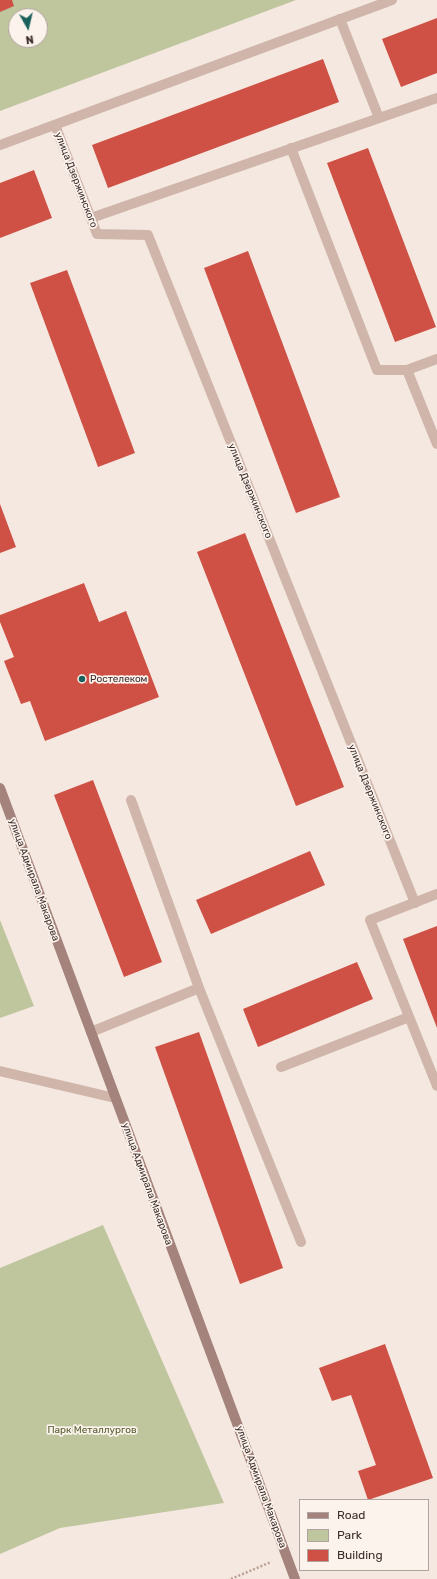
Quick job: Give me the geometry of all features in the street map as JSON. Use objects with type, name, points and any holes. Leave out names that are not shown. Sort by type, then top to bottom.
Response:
[{"type":"street","points":[[0,145],[392,0]]},
{"type":"street","points":[[340,19],[379,118]]},
{"type":"street","points":[[91,218],[437,98]]},
{"type":"street","name":"улица Дзержинского","points":[[54,125],[97,234],[148,235],[414,903]]},
{"type":"street","points":[[291,148],[377,370],[407,370],[437,359]]},
{"type":"street","points":[[407,370],[437,444]]},
{"type":"street","name":"улица Адмирала Макарова","points":[[0,788],[295,1579]]},
{"type":"street","points":[[131,800],[199,988],[301,1242]]},
{"type":"street","points":[[437,894],[370,920],[437,1086]]},
{"type":"street","points":[[91,1032],[199,988]]},
{"type":"street","points":[[281,1067],[409,1017]]},
{"type":"street","points":[[0,1071],[115,1098]]},
{"type":"path","points":[[231,1579],[286,1556]]},
{"type":"green space","points":[[0,0],[296,0],[0,111]]},
{"type":"green space","points":[[0,920],[34,1006],[0,1018]]},
{"type":"green space","name":"Парк Металлургов","points":[[103,1225],[224,1503],[60,1528],[0,1554],[0,1268]]},
{"type":"building","points":[[0,0],[12,0],[14,6],[0,12]]},
{"type":"building","points":[[437,18],[437,73],[401,87],[382,39]]},
{"type":"building","points":[[323,59],[339,102],[108,188],[92,145]]},
{"type":"building","points":[[368,148],[436,327],[395,342],[327,163]]},
{"type":"building","points":[[34,170],[52,218],[0,238],[0,183]]},
{"type":"building","points":[[248,251],[340,497],[296,513],[204,268]]},
{"type":"building","points":[[67,270],[135,453],[98,467],[30,283]]},
{"type":"building","points":[[0,504],[16,547],[0,553]]},
{"type":"building","points":[[245,533],[344,787],[296,806],[197,552]]},
{"type":"building","name":"Ростелеком","points":[[84,583],[99,622],[126,611],[159,697],[45,741],[30,701],[21,704],[4,661],[14,657],[0,622],[0,615]]},
{"type":"building","points":[[93,780],[162,962],[124,977],[54,795]]},
{"type":"building","points":[[310,851],[325,885],[211,934],[196,900]]},
{"type":"building","points":[[437,926],[437,1028],[403,939]]},
{"type":"building","points":[[357,962],[373,999],[258,1047],[243,1009]]},
{"type":"building","points":[[199,1032],[283,1268],[240,1284],[155,1047]]},
{"type":"building","points":[[385,1344],[433,1478],[368,1499],[358,1471],[376,1465],[351,1395],[332,1401],[319,1368]]},
{"type":"place","name":"Ростелеком","points":[[82,679]]}]
